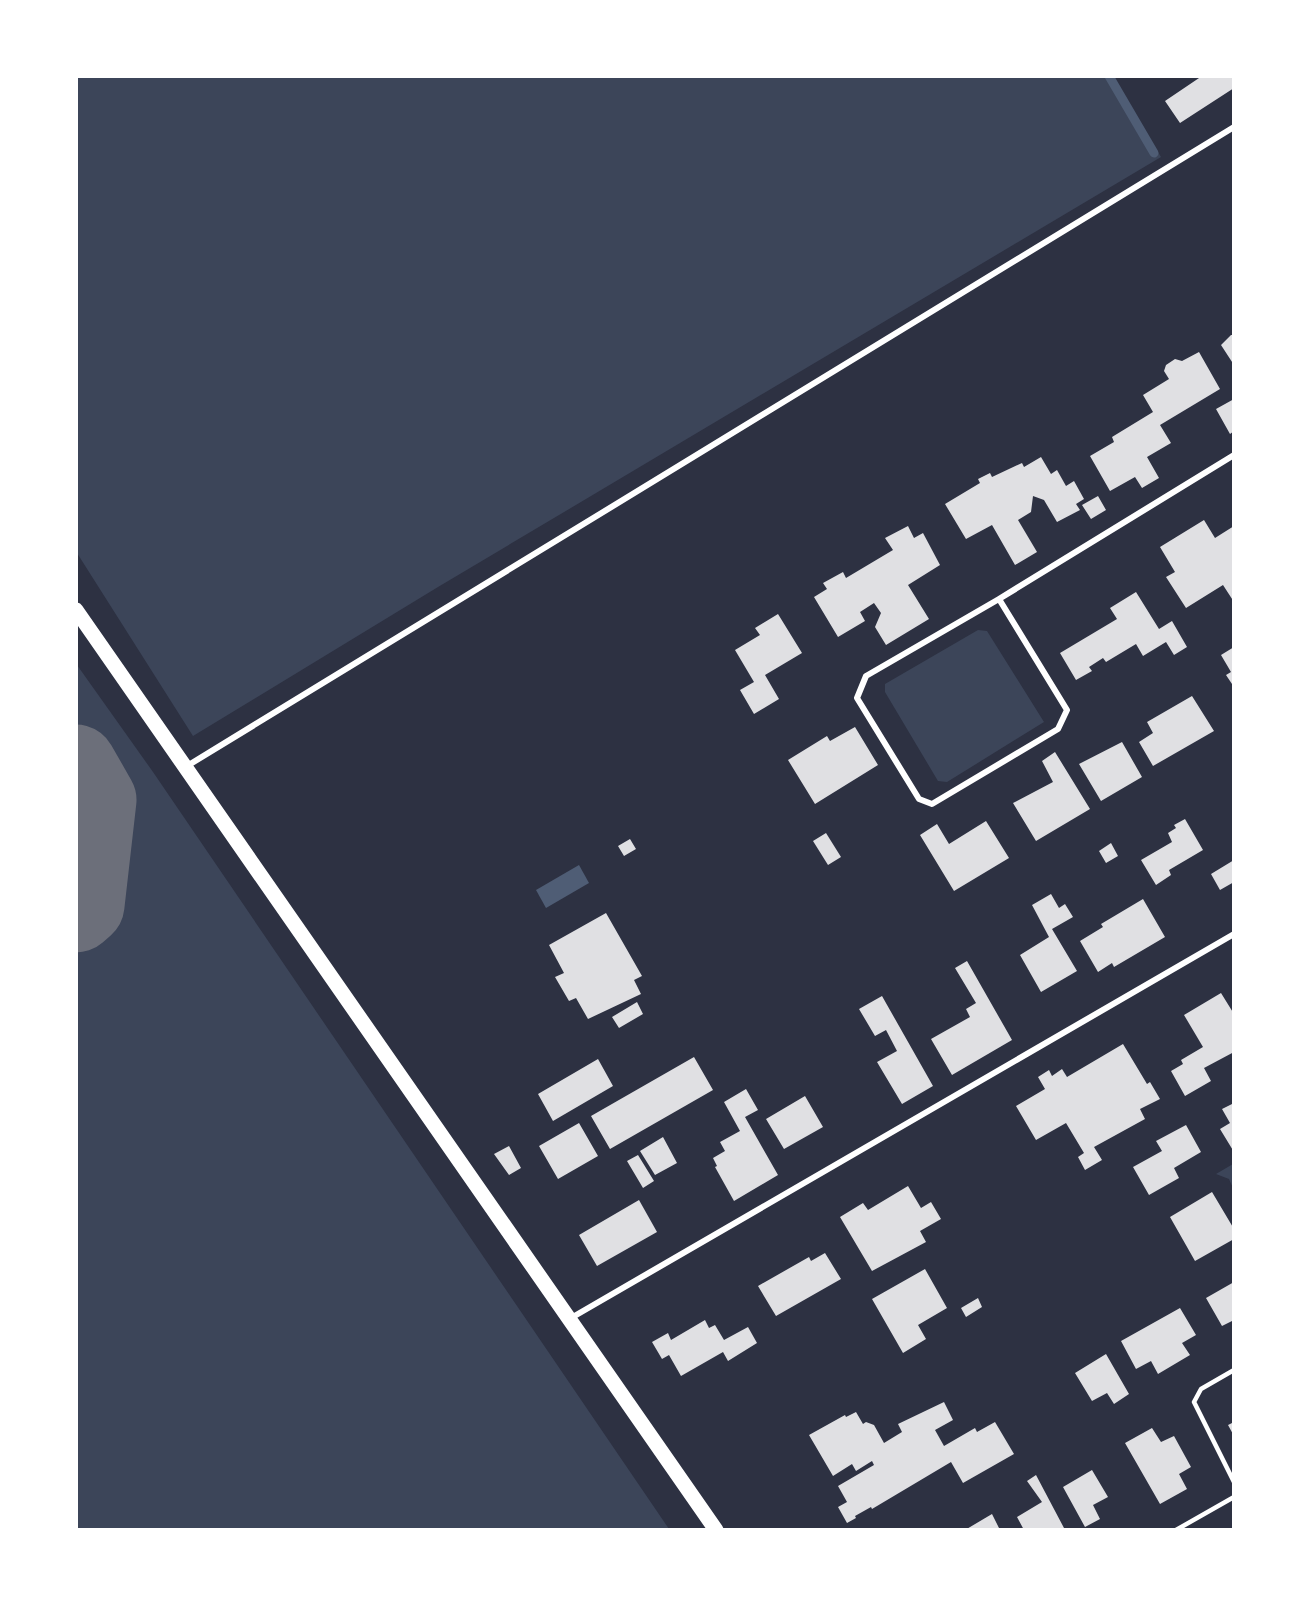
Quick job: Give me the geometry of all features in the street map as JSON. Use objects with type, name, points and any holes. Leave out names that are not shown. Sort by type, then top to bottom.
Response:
[{"type":"main road","points":[[76,610],[571,1318],[716,1530]]},
{"type":"street","points":[[186,766],[1233,127]]},
{"type":"street","points":[[999,599],[1067,710],[1058,729],[932,804],[919,799],[857,698],[866,676],[999,599],[1233,455]]},
{"type":"street","points":[[571,1318],[1233,934]]},
{"type":"lane","points":[[1233,1370],[1201,1389],[1194,1402],[1233,1482]]},
{"type":"lane","points":[[1176,1530],[1233,1497]]},
{"type":"shaded area","points":[[77,76],[1112,77],[1161,157],[438,587],[193,736],[77,553]]},
{"type":"shaded area","points":[[978,630],[987,631],[1044,722],[947,782],[938,781],[885,692],[885,684]]},
{"type":"shaded area","points":[[77,665],[153,772],[669,1529],[77,1529]]},
{"type":"shaded area","points":[[579,865],[589,883],[546,908],[536,890]]},
{"type":"shaded area","points":[[1233,1164],[1233,1188],[1229,1179],[1216,1174]]},
{"type":"building","points":[[1202,76],[1234,76],[1234,88],[1180,123],[1165,101]]},
{"type":"building","points":[[1231,335],[1234,335],[1234,365],[1221,345]]},
{"type":"building","points":[[1199,352],[1220,389],[1160,425],[1171,443],[1147,457],[1159,478],[1142,488],[1135,477],[1110,491],[1090,456],[1114,442],[1112,437],[1153,412],[1143,395],[1169,379],[1164,371],[1166,365],[1175,359],[1182,361]]},
{"type":"building","points":[[1234,399],[1234,431],[1230,434],[1216,409]]},
{"type":"building","points":[[1041,457],[1051,474],[1057,470],[1066,486],[1074,481],[1084,499],[1076,504],[1080,510],[1057,522],[1044,500],[1033,496],[1031,512],[1018,520],[1037,552],[1015,565],[992,525],[966,539],[945,504],[980,483],[978,479],[990,473],[992,477],[1022,463],[1024,467]]},
{"type":"building","points":[[1098,496],[1106,510],[1091,519],[1082,505]]},
{"type":"building","points":[[1204,520],[1215,538],[1234,526],[1234,602],[1223,585],[1186,608],[1166,577],[1175,572],[1160,547]]},
{"type":"building","points":[[908,526],[914,538],[923,533],[940,565],[908,585],[929,619],[886,645],[875,627],[881,613],[874,603],[860,612],[865,621],[838,637],[814,597],[827,589],[823,583],[843,572],[846,578],[893,550],[885,538]]},
{"type":"building","points":[[1136,592],[1159,629],[1172,621],[1187,647],[1174,655],[1166,642],[1143,656],[1136,644],[1106,662],[1103,658],[1089,667],[1092,671],[1076,680],[1060,653],[1117,619],[1110,608]]},
{"type":"building","points":[[778,614],[802,653],[765,675],[779,699],[754,714],[740,690],[754,682],[735,650],[760,635],[755,628]]},
{"type":"building","points":[[1234,647],[1234,687],[1226,675],[1231,672],[1221,655]]},
{"type":"building","points":[[1192,696],[1214,731],[1153,766],[1139,742],[1153,733],[1147,722]]},
{"type":"building","points":[[855,727],[878,765],[815,804],[788,760],[827,736],[830,741]]},
{"type":"building","points":[[1122,742],[1142,777],[1101,801],[1079,764]]},
{"type":"building","points":[[1055,752],[1090,809],[1036,841],[1013,803],[1053,782],[1042,761]]},
{"type":"building","points":[[1185,819],[1203,850],[1169,870],[1171,875],[1156,885],[1141,860],[1172,842],[1168,833],[1176,828],[1174,825]]},
{"type":"building","points":[[986,821],[1009,858],[954,891],[920,835],[937,824],[949,844]]},
{"type":"building","points":[[826,833],[841,857],[828,865],[813,841]]},
{"type":"building","points":[[630,839],[636,849],[624,856],[618,846]]},
{"type":"building","points":[[1111,843],[1118,856],[1106,863],[1099,851]]},
{"type":"building","points":[[1234,860],[1234,882],[1220,890],[1211,874]]},
{"type":"building","points":[[1051,894],[1059,908],[1065,904],[1073,917],[1052,929],[1077,971],[1041,992],[1020,955],[1049,937],[1032,905]]},
{"type":"building","points":[[1143,899],[1165,937],[1114,967],[1112,963],[1098,972],[1080,941],[1103,927],[1101,924]]},
{"type":"building","points":[[606,913],[642,976],[634,980],[641,994],[588,1019],[576,998],[569,1001],[555,977],[564,973],[549,945]]},
{"type":"building","points":[[967,961],[1012,1040],[952,1075],[931,1039],[970,1017],[966,1009],[976,1003],[955,968]]},
{"type":"building","points":[[1221,993],[1234,1014],[1234,1052],[1204,1068],[1211,1081],[1185,1096],[1171,1071],[1183,1064],[1181,1060],[1203,1047],[1184,1015]]},
{"type":"building","points":[[882,996],[933,1086],[902,1104],[877,1062],[897,1051],[886,1030],[875,1036],[859,1009]]},
{"type":"building","points":[[637,1002],[643,1014],[619,1028],[612,1017]]},
{"type":"building","points":[[1123,1044],[1147,1084],[1150,1082],[1160,1099],[1140,1109],[1145,1119],[1094,1147],[1102,1160],[1085,1170],[1078,1157],[1084,1153],[1066,1123],[1036,1140],[1016,1106],[1045,1089],[1038,1077],[1049,1070],[1052,1076],[1062,1069],[1067,1077]]},
{"type":"building","points":[[694,1057],[713,1090],[610,1149],[591,1116]]},
{"type":"building","points":[[598,1059],[613,1086],[553,1121],[538,1094]]},
{"type":"building","points":[[746,1089],[758,1110],[745,1117],[778,1175],[734,1201],[715,1167],[717,1166],[713,1158],[725,1151],[720,1142],[740,1131],[724,1102]]},
{"type":"building","points":[[805,1096],[823,1127],[784,1149],[766,1119]]},
{"type":"building","points":[[1234,1103],[1234,1152],[1220,1129],[1230,1123],[1222,1109]]},
{"type":"building","points":[[579,1123],[598,1156],[558,1179],[539,1146]]},
{"type":"building","points":[[1186,1125],[1201,1152],[1174,1168],[1179,1178],[1149,1195],[1133,1167],[1162,1151],[1156,1141]]},
{"type":"building","points":[[663,1137],[677,1163],[655,1175],[640,1151]]},
{"type":"building","points":[[509,1146],[521,1168],[509,1175],[494,1154]]},
{"type":"building","points":[[638,1155],[654,1181],[643,1188],[627,1161]]},
{"type":"building","points":[[908,1186],[921,1208],[931,1202],[941,1219],[920,1231],[926,1242],[872,1271],[840,1217],[863,1203],[868,1210]]},
{"type":"building","points":[[1212,1192],[1234,1229],[1234,1239],[1195,1261],[1170,1217]]},
{"type":"building","points":[[639,1200],[657,1232],[597,1266],[579,1235]]},
{"type":"building","points":[[825,1253],[841,1279],[776,1316],[758,1286],[809,1257],[811,1261]]},
{"type":"building","points":[[925,1269],[947,1308],[918,1325],[926,1339],[903,1353],[872,1299]]},
{"type":"building","points":[[1234,1282],[1234,1320],[1222,1326],[1206,1298]]},
{"type":"building","points":[[978,1298],[982,1307],[966,1317],[961,1308]]},
{"type":"building","points":[[1180,1308],[1196,1335],[1182,1343],[1190,1355],[1158,1374],[1151,1361],[1136,1369],[1121,1341]]},
{"type":"building","points":[[705,1320],[709,1328],[715,1325],[724,1340],[748,1327],[757,1343],[728,1361],[723,1352],[681,1376],[669,1355],[662,1359],[652,1342],[668,1333],[671,1340]]},
{"type":"building","points":[[1106,1354],[1129,1394],[1114,1404],[1107,1393],[1092,1401],[1075,1373]]},
{"type":"building","points":[[944,1402],[953,1420],[935,1430],[944,1446],[975,1428],[977,1432],[995,1422],[1014,1454],[963,1483],[951,1462],[872,1509],[871,1507],[855,1516],[856,1518],[847,1523],[838,1507],[847,1502],[838,1486],[874,1465],[872,1461],[856,1471],[852,1464],[833,1476],[809,1435],[845,1415],[846,1417],[856,1412],[863,1424],[866,1422],[874,1425],[884,1443],[902,1432],[898,1424]]},
{"type":"building","points":[[1234,1422],[1234,1436],[1228,1425]]},
{"type":"building","points":[[1152,1428],[1161,1442],[1174,1436],[1191,1467],[1179,1474],[1187,1489],[1160,1504],[1125,1443]]},
{"type":"building","points":[[1092,1470],[1108,1497],[1093,1505],[1100,1519],[1085,1527],[1063,1487]]},
{"type":"building","points":[[1036,1475],[1064,1528],[1062,1530],[1024,1530],[1017,1517],[1042,1502],[1027,1481]]},
{"type":"building","points":[[992,1514],[1000,1530],[965,1530]]},
{"type":"waterway","points":[[1109,76],[1154,153]]},
{"type":"taxiway","points":[[76,765],[96,800],[84,905],[76,912]]}]
